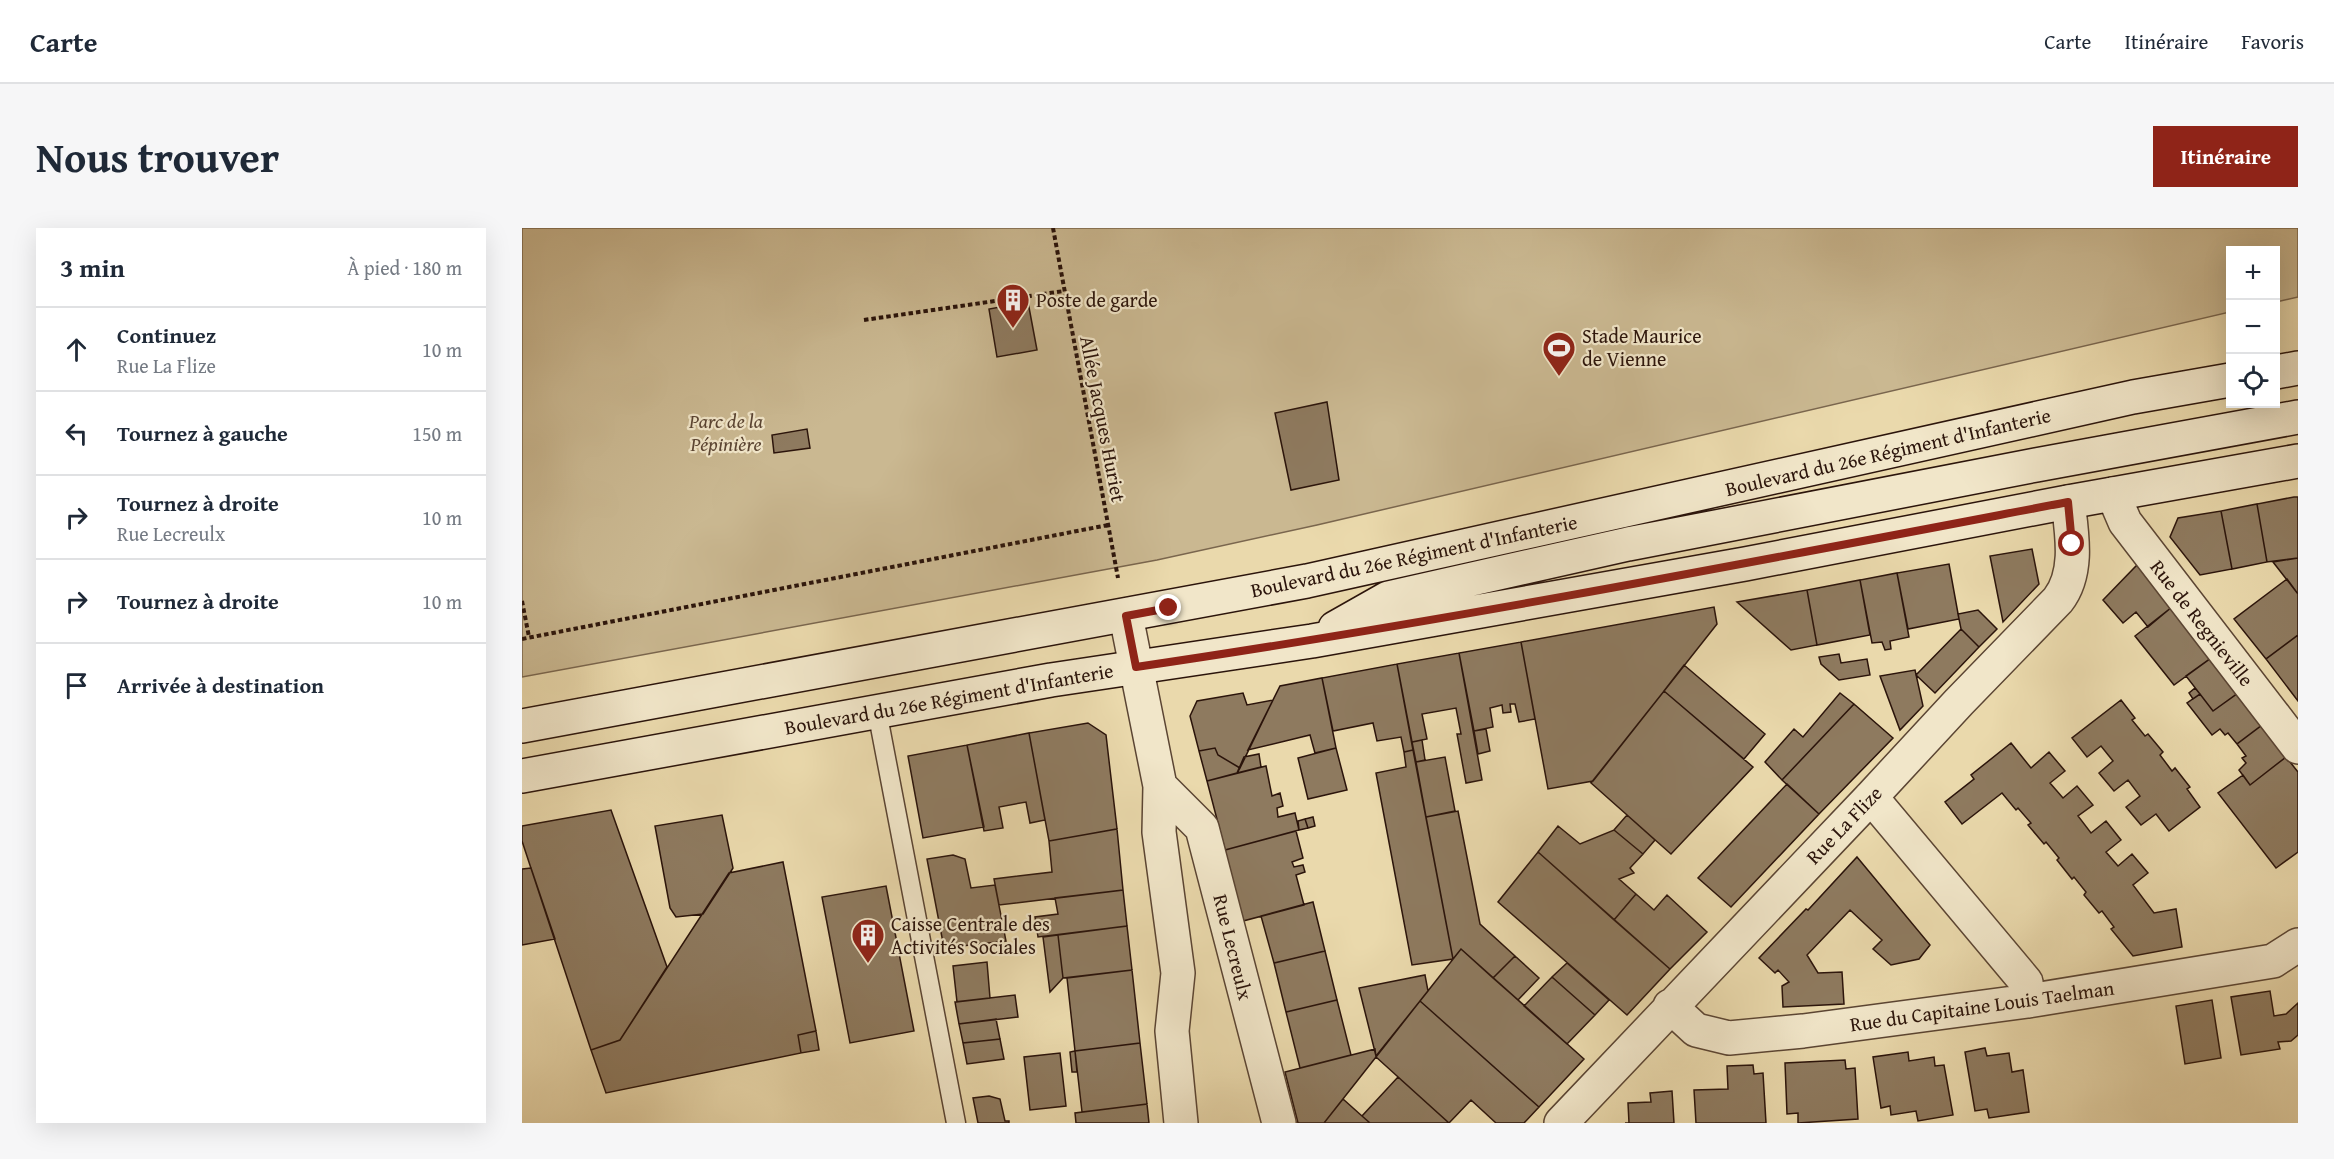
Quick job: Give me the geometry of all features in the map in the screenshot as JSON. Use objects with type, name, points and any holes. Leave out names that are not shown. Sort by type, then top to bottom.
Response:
[{"type":"main road","points":[[2280,371],[2298,368]]},
{"type":"main road","name":"Boulevard du 26e Régiment d'Infanterie","points":[[522,726],[1307,581],[2133,397],[2226,381]]},
{"type":"main road","points":[[1312,641],[1388,598],[1628,544],[2298,417]]},
{"type":"main road","name":"Boulevard du 26e Régiment d'Infanterie","points":[[522,776],[877,711],[1136,667],[1312,641],[1756,562],[2068,502],[2298,461]]},
{"type":"main road","name":"Rue de Regnieville","points":[[2113,494],[2125,522],[2298,747]]},
{"type":"main road","name":"Rue La Flize","points":[[1561,1123],[2064,592],[2071,570],[2072,537],[2068,502]]},
{"type":"main road","points":[[1126,616],[1160,786],[1159,832],[1178,972],[1172,1031],[1181,1123]]},
{"type":"main road","name":"Rue Lecreulx","points":[[1160,786],[1202,828],[1279,1123]]},
{"type":"main road","points":[[1871,797],[2026,982],[2028,1001]]},
{"type":"main road","name":"Rue du Capitaine Louis Taelman","points":[[1670,1006],[1696,1030],[1729,1038],[1803,1031],[2028,1001],[2273,961],[2298,945]]},
{"type":"lane","points":[[877,711],[956,1123]]},
{"type":"path","name":"Allée Jacques Huriet","points":[[1053,228],[1126,616]]},
{"type":"path","points":[[864,320],[1064,291]]},
{"type":"path","points":[[522,639],[1108,525]]},
{"type":"path","points":[[522,601],[530,637]]},
{"type":"green space","name":"Parc de la Pépinière","points":[[522,228],[2298,228],[2298,297],[2280,301],[2280,246],[2226,246],[2226,313],[1317,525],[1157,560],[522,677]]},
{"type":"building","name":"Poste de garde","points":[[1028,302],[1037,350],[997,357],[989,309]]},
{"type":"building","points":[[1327,402],[1339,480],[1291,490],[1275,413]]},
{"type":"building","points":[[807,429],[810,448],[774,453],[772,435]]},
{"type":"building","points":[[2298,497],[2298,558],[2267,562],[2257,504]]},
{"type":"building","points":[[2257,504],[2267,562],[2232,569],[2221,511]]},
{"type":"building","points":[[2221,511],[2232,569],[2200,575],[2170,537],[2178,518]]},
{"type":"building","points":[[2032,549],[2039,584],[2003,622],[1990,556]]},
{"type":"building","points":[[2298,558],[2298,594],[2273,562]]},
{"type":"building","points":[[1949,564],[1959,619],[1908,629],[1897,573]]},
{"type":"building","points":[[2140,565],[2172,607],[2148,627],[2136,612],[2123,623],[2103,600],[2136,566]]},
{"type":"building","points":[[1897,573],[1909,637],[1890,641],[1891,649],[1885,650],[1882,642],[1872,643],[1860,580]]},
{"type":"building","points":[[2287,579],[2298,594],[2298,635],[2266,659],[2234,619]]},
{"type":"building","points":[[1860,580],[1870,635],[1817,645],[1807,590]]},
{"type":"building","points":[[1807,590],[1817,645],[1791,650],[1737,602]]},
{"type":"building","points":[[1714,607],[1717,624],[1593,781],[1548,789],[1521,642]]},
{"type":"building","points":[[2172,607],[2211,658],[2174,685],[2135,636]]},
{"type":"building","points":[[1978,610],[1997,629],[1979,647],[1961,629],[1958,614]]},
{"type":"building","points":[[1961,629],[1979,647],[1935,693],[1916,675]]},
{"type":"building","points":[[2298,635],[2298,701],[2266,659]]},
{"type":"building","points":[[1521,642],[1535,719],[1519,722],[1515,704],[1510,704],[1511,712],[1503,713],[1502,705],[1490,708],[1493,727],[1474,731],[1459,653]]},
{"type":"building","points":[[1459,653],[1482,780],[1466,783],[1457,734],[1461,734],[1456,708],[1422,714],[1427,739],[1412,742],[1397,664]]},
{"type":"building","points":[[1839,654],[1841,663],[1867,659],[1870,675],[1839,680],[1821,664],[1819,657]]},
{"type":"building","points":[[2211,658],[2238,693],[2213,711],[2186,676]]},
{"type":"building","points":[[1397,664],[1413,750],[1404,752],[1401,737],[1377,741],[1373,723],[1333,731],[1322,678]]},
{"type":"building","points":[[1684,665],[1765,734],[1744,759],[1664,691]]},
{"type":"building","points":[[1915,670],[1923,706],[1900,730],[1880,676]]},
{"type":"building","points":[[1322,678],[1336,748],[1315,753],[1310,735],[1248,750],[1280,686]]},
{"type":"building","points":[[2195,688],[2200,694],[2193,699],[2189,693]]},
{"type":"building","points":[[1664,691],[1753,767],[1671,854],[1591,783]]},
{"type":"building","points":[[1243,693],[1247,705],[1273,700],[1240,768],[1218,755],[1215,748],[1199,751],[1190,716],[1197,701]]},
{"type":"building","points":[[1840,693],[1854,704],[1782,780],[1765,762],[1794,729],[1803,737]]},
{"type":"building","points":[[2238,693],[2262,725],[2237,744],[2228,733],[2225,735],[2220,729],[2212,735],[2187,703],[2200,694],[2213,711]]},
{"type":"building","points":[[2121,700],[2135,718],[2132,720],[2163,752],[2160,755],[2172,771],[2175,768],[2190,787],[2187,789],[2200,807],[2169,831],[2156,814],[2141,825],[2126,807],[2140,796],[2128,780],[2114,791],[2099,773],[2113,761],[2101,746],[2087,757],[2072,738]]},
{"type":"building","points":[[1854,704],[1893,738],[1819,814],[1782,780]]},
{"type":"building","points":[[1088,723],[1106,735],[1117,829],[1049,841],[1029,733]]},
{"type":"building","points":[[2262,725],[2286,757],[2250,785],[2239,770],[2246,763],[2242,758],[2246,756],[2237,744]]},
{"type":"building","points":[[1486,729],[1490,751],[1478,754],[1474,731]]},
{"type":"building","points":[[1029,733],[1045,820],[1030,823],[1026,802],[999,807],[1003,828],[984,831],[967,745]]},
{"type":"building","points":[[1422,740],[1425,760],[1416,762],[1412,742]]},
{"type":"building","points":[[2011,743],[2031,768],[2049,752],[2065,771],[2050,783],[2063,798],[2077,786],[2093,805],[2078,816],[2091,833],[2106,821],[2121,840],[2106,852],[2118,866],[2132,854],[2148,873],[2133,885],[2154,913],[2176,909],[2182,947],[2133,956],[2111,929],[2114,927],[2102,911],[2099,913],[2084,895],[2086,892],[2057,860],[2059,858],[2028,825],[2031,823],[2002,793],[1962,824],[1945,802],[1974,779],[1971,775]]},
{"type":"building","points":[[967,745],[984,827],[923,838],[908,756]]},
{"type":"building","points":[[1215,748],[1218,755],[1240,768],[1237,773],[1207,781],[1199,751]]},
{"type":"building","points":[[1336,748],[1347,790],[1308,799],[1298,758]]},
{"type":"building","points":[[1413,750],[1453,959],[1412,965],[1376,773],[1406,767],[1404,752]]},
{"type":"building","points":[[1259,754],[1261,767],[1237,773],[1244,757]]},
{"type":"building","points":[[1445,757],[1455,811],[1426,817],[1416,762]]},
{"type":"building","points":[[2286,757],[2298,772],[2298,852],[2276,868],[2218,793],[2243,775],[2250,785]]},
{"type":"building","points":[[1266,766],[1272,796],[1280,793],[1283,806],[1277,808],[1278,817],[1295,813],[1299,830],[1225,850],[1207,781]]},
{"type":"building","points":[[1787,784],[1819,814],[1731,907],[1698,878]]},
{"type":"building","points":[[611,810],[667,967],[620,1040],[591,1050],[522,841],[522,826]]},
{"type":"building","points":[[1458,811],[1480,924],[1515,956],[1493,978],[1461,949],[1453,959],[1426,817]]},
{"type":"building","points":[[722,815],[733,868],[703,914],[676,917],[670,908],[655,826]]},
{"type":"building","points":[[1627,815],[1655,840],[1643,854],[1614,830]]},
{"type":"building","points":[[1313,817],[1315,826],[1308,828],[1305,819]]},
{"type":"building","points":[[1305,819],[1308,828],[1299,830],[1298,821]]},
{"type":"building","points":[[1558,826],[1580,844],[1614,830],[1643,854],[1630,868],[1634,873],[1619,879],[1636,894],[1614,920],[1538,852]]},
{"type":"building","points":[[1117,829],[1123,890],[999,905],[994,879],[1052,872],[1049,841]]},
{"type":"building","points":[[1296,831],[1303,858],[1292,862],[1294,867],[1303,865],[1305,872],[1296,875],[1304,905],[1243,921],[1225,850]]},
{"type":"building","points":[[1538,852],[1670,969],[1627,1015],[1498,902]]},
{"type":"building","points":[[953,855],[965,859],[971,888],[995,885],[1006,941],[944,948],[927,859]]},
{"type":"building","points":[[1857,857],[1930,945],[1919,959],[1891,965],[1873,949],[1882,940],[1850,910],[1807,955],[1818,973],[1842,972],[1844,1004],[1783,1007],[1782,986],[1789,982],[1778,970],[1775,973],[1759,958]]},
{"type":"building","points":[[783,862],[816,1031],[798,1035],[801,1053],[606,1093],[591,1050],[620,1040],[729,873]]},
{"type":"building","points":[[531,868],[555,939],[522,945],[522,869]]},
{"type":"building","name":"Caisse Centrale des Activités Sociales","points":[[886,886],[914,1031],[850,1043],[822,897]]},
{"type":"building","points":[[1123,890],[1127,926],[1038,937],[1035,917],[1058,914],[1055,898]]},
{"type":"building","points":[[1636,894],[1654,910],[1667,895],[1707,932],[1670,969],[1614,920]]},
{"type":"building","points":[[1313,902],[1325,951],[1274,963],[1261,916]]},
{"type":"building","points":[[1127,926],[1132,970],[1063,978],[1058,935]]},
{"type":"building","points":[[1058,935],[1063,978],[1050,992],[1043,937]]},
{"type":"building","points":[[1461,949],[1584,1059],[1539,1107],[1420,1001]]},
{"type":"building","points":[[1325,951],[1337,1000],[1286,1012],[1274,963]]},
{"type":"building","points":[[1515,956],[1539,978],[1518,1000],[1493,978]]},
{"type":"building","points":[[987,962],[990,998],[957,1002],[953,966]]},
{"type":"building","points":[[1567,963],[1609,1000],[1595,1015],[1552,977]]},
{"type":"building","points":[[1132,970],[1140,1043],[1075,1051],[1067,978]]},
{"type":"building","points":[[1425,975],[1428,991],[1376,1056],[1359,988]]},
{"type":"building","points":[[1552,977],[1595,1015],[1567,1044],[1524,1006]]},
{"type":"building","points":[[2270,991],[2274,1016],[2286,1014],[2298,1003],[2298,1035],[2291,1041],[2278,1042],[2280,1049],[2241,1055],[2231,997]]},
{"type":"building","points":[[1015,995],[1018,1017],[959,1024],[955,1002]]},
{"type":"building","points":[[1337,1000],[1351,1055],[1300,1068],[1286,1012]]},
{"type":"building","points":[[2212,1000],[2221,1058],[2185,1064],[2176,1006]]},
{"type":"building","points":[[1420,1001],[1539,1107],[1524,1123],[1496,1123],[1471,1100],[1449,1123],[1376,1057]]},
{"type":"building","points":[[996,1019],[1000,1039],[963,1043],[959,1024]]},
{"type":"building","points":[[816,1031],[819,1050],[801,1053],[798,1035]]},
{"type":"building","points":[[1000,1039],[1004,1059],[967,1064],[963,1043]]},
{"type":"building","points":[[1140,1043],[1147,1104],[1082,1112],[1075,1051]]},
{"type":"building","points":[[1985,1048],[1987,1056],[2009,1053],[2012,1072],[2023,1070],[2029,1112],[1989,1118],[1987,1109],[1975,1111],[1965,1052]]},
{"type":"building","points":[[1375,1049],[1376,1057],[1324,1123],[1298,1123],[1285,1072]]},
{"type":"building","points":[[1075,1051],[1077,1072],[1072,1072],[1070,1052]]},
{"type":"building","points":[[1908,1052],[1909,1061],[1934,1057],[1935,1066],[1944,1065],[1953,1115],[1918,1121],[1916,1111],[1891,1115],[1890,1106],[1881,1108],[1873,1057]]},
{"type":"building","points":[[1060,1053],[1066,1106],[1030,1110],[1024,1057]]},
{"type":"building","points":[[1845,1060],[1846,1069],[1855,1068],[1858,1119],[1798,1123],[1798,1113],[1787,1114],[1785,1063]]},
{"type":"building","points":[[1753,1065],[1754,1074],[1763,1073],[1766,1123],[1696,1123],[1694,1090],[1728,1089],[1727,1066]]},
{"type":"building","points":[[1398,1077],[1449,1123],[1370,1123],[1362,1116]]},
{"type":"building","points":[[1672,1091],[1674,1123],[1629,1123],[1628,1103],[1651,1102],[1650,1093]]},
{"type":"building","points":[[989,1096],[1000,1099],[1005,1121],[1009,1123],[978,1123],[973,1098]]},
{"type":"building","points":[[1343,1099],[1362,1116],[1370,1123],[1324,1123]]},
{"type":"building","points":[[1147,1104],[1149,1123],[1076,1123],[1075,1113]]},
{"type":"place","name":"Poste de garde","points":[[1013,329]]},
{"type":"place","name":"Stade Maurice de Vienne","points":[[1559,377]]},
{"type":"place","name":"Caisse Centrale des Activités Sociales","points":[[868,964]]},
{"type":"route","points":[[1169,608],[1126,616],[1136,667],[1312,641],[1745,564],[2068,502],[2072,544]]}]
